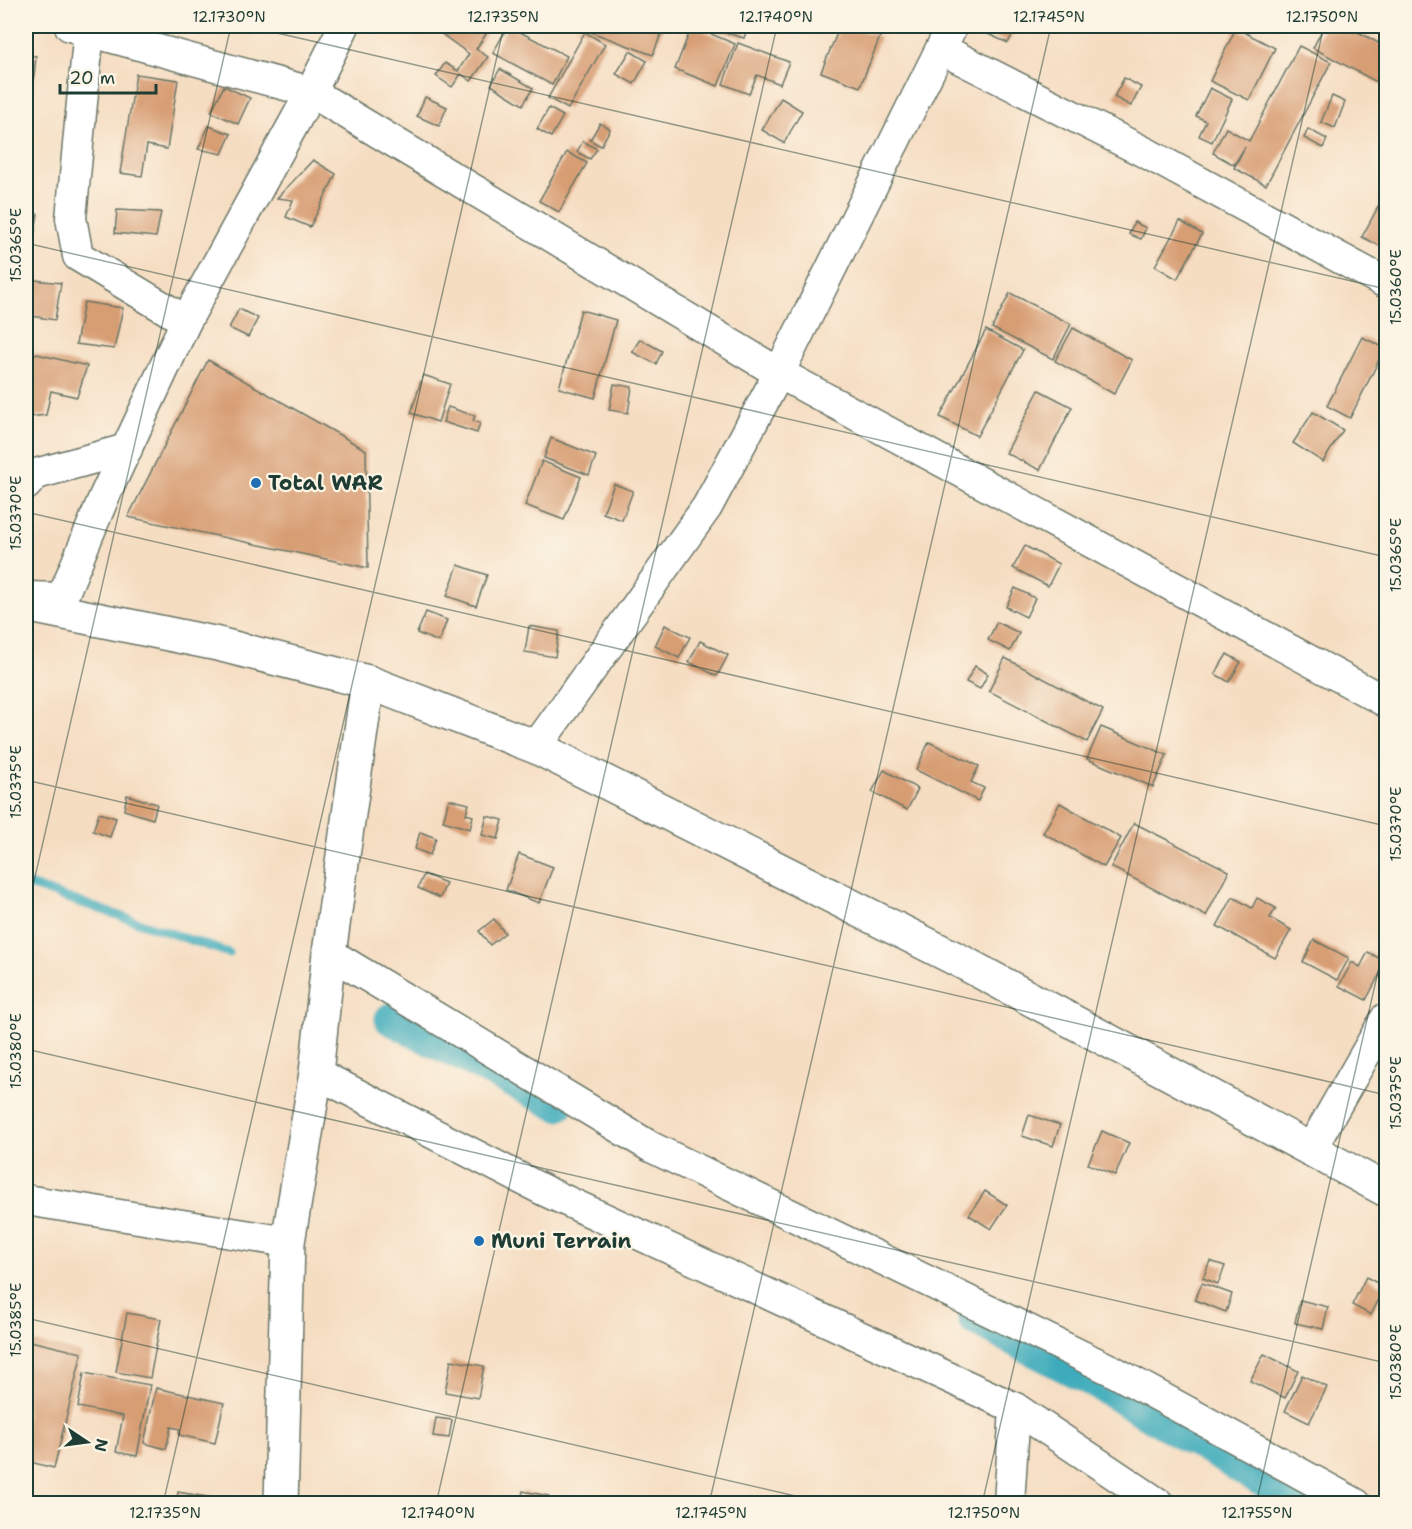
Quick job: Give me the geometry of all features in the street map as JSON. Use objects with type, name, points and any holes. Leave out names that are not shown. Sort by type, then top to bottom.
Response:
[{"type":"main road","points":[[26,605],[218,644],[369,682],[536,747],[964,963],[1386,1190]]},
{"type":"main road","points":[[281,1503],[288,1242],[316,1073],[329,953],[369,682]]},
{"type":"street","points":[[26,597],[62,597],[186,321],[311,92],[344,26]]},
{"type":"street","points":[[186,321],[78,256],[71,218],[79,27],[311,92],[779,373],[1386,702]]},
{"type":"street","points":[[536,747],[707,507],[779,373],[946,37],[1150,155],[1386,283]]},
{"type":"street","points":[[26,485],[36,474],[127,449]]},
{"type":"street","points":[[329,953],[651,1147],[1113,1371],[1356,1503]]},
{"type":"street","points":[[1311,1149],[1386,1018]]},
{"type":"street","points":[[316,1073],[545,1191],[1015,1408],[1159,1503]]},
{"type":"street","points":[[26,1200],[288,1242]]},
{"type":"street","points":[[1009,1503],[1015,1408]]},
{"type":"building","points":[[449,26],[473,26],[486,34],[476,49],[488,57],[471,81],[461,74],[452,87],[436,76],[445,63],[458,71],[469,54],[443,35]]},
{"type":"building","points":[[508,26],[567,56],[552,85],[493,53]]},
{"type":"building","points":[[575,26],[664,26],[653,55]]},
{"type":"building","points":[[692,26],[735,44],[718,86],[675,69]]},
{"type":"building","points":[[716,26],[748,26],[744,38],[715,30]]},
{"type":"building","points":[[840,26],[850,26],[880,37],[860,87],[821,72]]},
{"type":"building","points":[[991,26],[1017,26],[1008,43],[988,34]]},
{"type":"building","points":[[1324,26],[1347,26],[1386,47],[1386,87],[1313,48]]},
{"type":"building","points":[[1236,28],[1275,48],[1249,100],[1210,81]]},
{"type":"building","points":[[585,32],[605,44],[568,109],[548,98]]},
{"type":"building","points":[[738,43],[789,62],[780,84],[757,75],[749,94],[723,84]]},
{"type":"building","points":[[1299,46],[1331,62],[1266,185],[1234,168],[1245,147],[1234,165],[1213,153],[1226,128],[1249,141]]},
{"type":"building","points":[[630,51],[647,61],[634,84],[616,74]]},
{"type":"building","points":[[26,55],[36,56],[32,96],[26,95]]},
{"type":"building","points":[[500,69],[533,88],[523,105],[491,85]]},
{"type":"building","points":[[136,74],[178,80],[167,149],[147,145],[142,176],[120,173]]},
{"type":"building","points":[[1124,78],[1141,87],[1131,106],[1114,97]]},
{"type":"building","points":[[224,86],[250,98],[238,124],[211,112]]},
{"type":"building","points":[[1210,88],[1232,99],[1212,142],[1199,136],[1206,121],[1196,116]]},
{"type":"building","points":[[1332,96],[1345,102],[1335,128],[1321,122]]},
{"type":"building","points":[[425,97],[447,107],[439,126],[417,116]]},
{"type":"building","points":[[781,98],[802,111],[784,143],[762,130]]},
{"type":"building","points":[[549,108],[563,116],[551,137],[537,129]]},
{"type":"building","points":[[26,118],[31,119],[28,142],[26,141]]},
{"type":"building","points":[[600,123],[610,129],[601,146],[590,140]]},
{"type":"building","points":[[209,126],[231,134],[222,154],[198,149]]},
{"type":"building","points":[[1308,129],[1327,139],[1323,148],[1304,138]]},
{"type":"building","points":[[583,141],[597,149],[590,159],[577,152]]},
{"type":"building","points":[[567,152],[587,163],[559,212],[539,201]]},
{"type":"building","points":[[313,160],[336,174],[310,227],[286,217],[293,200],[277,198]]},
{"type":"building","points":[[1384,196],[1386,197],[1386,249],[1362,237]]},
{"type":"building","points":[[117,210],[161,212],[156,237],[115,233]]},
{"type":"building","points":[[26,212],[38,214],[27,275],[26,275]]},
{"type":"building","points":[[1180,221],[1202,234],[1177,279],[1155,266]]},
{"type":"building","points":[[1134,222],[1146,228],[1141,239],[1129,234]]},
{"type":"building","points":[[26,279],[61,283],[55,320],[26,315]]},
{"type":"building","points":[[1010,293],[1071,324],[1053,359],[992,328]]},
{"type":"building","points":[[84,302],[123,308],[114,349],[76,344]]},
{"type":"building","points":[[239,309],[258,318],[248,337],[229,328]]},
{"type":"building","points":[[581,310],[616,320],[595,398],[559,388]]},
{"type":"building","points":[[1073,328],[1132,360],[1114,394],[1055,361]]},
{"type":"building","points":[[986,330],[1023,350],[977,436],[940,417]]},
{"type":"building","points":[[1362,337],[1385,348],[1350,418],[1327,406]]},
{"type":"building","points":[[640,339],[662,351],[656,364],[632,352]]},
{"type":"building","points":[[33,353],[87,366],[77,397],[51,391],[46,415],[30,417],[26,435],[26,382]]},
{"type":"building","name":"Total WAR","points":[[208,360],[366,450],[368,568],[128,517]]},
{"type":"building","points":[[423,375],[450,384],[438,422],[411,413]]},
{"type":"building","points":[[614,384],[632,387],[628,413],[609,410]]},
{"type":"building","points":[[1039,390],[1072,407],[1040,470],[1006,453]]},
{"type":"building","points":[[448,407],[475,416],[473,421],[480,423],[477,433],[443,422]]},
{"type":"building","points":[[1313,412],[1343,430],[1323,462],[1293,443]]},
{"type":"building","points":[[551,438],[596,456],[589,475],[544,458]]},
{"type":"building","points":[[542,461],[581,477],[564,520],[525,505]]},
{"type":"building","points":[[614,484],[633,491],[622,520],[603,513]]},
{"type":"building","points":[[1025,546],[1059,564],[1048,586],[1013,568]]},
{"type":"building","points":[[458,565],[487,575],[476,606],[447,596]]},
{"type":"building","points":[[1015,588],[1035,598],[1026,617],[1006,607]]},
{"type":"building","points":[[426,612],[447,620],[439,642],[417,633]]},
{"type":"building","points":[[997,622],[1019,633],[1010,651],[988,640]]},
{"type":"building","points":[[665,625],[690,637],[679,658],[655,646]]},
{"type":"building","points":[[529,626],[559,631],[555,657],[525,652]]},
{"type":"building","points":[[700,641],[728,655],[717,676],[689,662]]},
{"type":"building","points":[[1227,654],[1241,662],[1229,682],[1215,674]]},
{"type":"building","points":[[1005,658],[1103,710],[1087,742],[989,691]]},
{"type":"building","points":[[975,666],[988,674],[980,689],[966,682]]},
{"type":"building","points":[[1101,727],[1167,755],[1153,787],[1087,759]]},
{"type":"building","points":[[929,742],[979,766],[971,782],[984,788],[978,801],[916,770]]},
{"type":"building","points":[[884,770],[918,789],[907,810],[872,792]]},
{"type":"building","points":[[127,795],[157,804],[153,819],[124,810]]},
{"type":"building","points":[[449,799],[469,804],[466,814],[473,816],[470,829],[443,821]]},
{"type":"building","points":[[1060,803],[1121,838],[1104,867],[1043,833]]},
{"type":"building","points":[[99,813],[116,818],[110,837],[93,831]]},
{"type":"building","points":[[487,816],[503,820],[498,839],[482,835]]},
{"type":"building","points":[[1134,823],[1229,871],[1206,916],[1111,867]]},
{"type":"building","points":[[420,832],[436,838],[430,855],[415,849]]},
{"type":"building","points":[[519,854],[553,867],[539,903],[506,890]]},
{"type":"building","points":[[424,874],[446,883],[440,898],[418,888]]},
{"type":"building","points":[[1233,897],[1252,908],[1257,898],[1276,908],[1270,918],[1291,930],[1275,958],[1217,926]]},
{"type":"building","points":[[494,919],[505,933],[490,945],[479,931]]},
{"type":"building","points":[[1314,940],[1349,958],[1337,980],[1303,962]]},
{"type":"building","points":[[1368,952],[1386,962],[1366,1000],[1339,986],[1352,962],[1360,967]]},
{"type":"building","points":[[1029,1115],[1060,1125],[1053,1146],[1022,1136]]},
{"type":"building","points":[[1102,1131],[1129,1143],[1115,1175],[1088,1164]]},
{"type":"building","points":[[985,1191],[1007,1205],[991,1229],[969,1215]]},
{"type":"building","points":[[1210,1261],[1225,1266],[1218,1284],[1203,1278]]},
{"type":"building","points":[[1366,1277],[1385,1287],[1371,1315],[1352,1305]]},
{"type":"building","points":[[1202,1283],[1232,1294],[1226,1312],[1195,1300]]},
{"type":"building","points":[[1300,1300],[1328,1307],[1323,1329],[1295,1323]]},
{"type":"building","points":[[127,1313],[161,1319],[150,1378],[116,1372]]},
{"type":"building","points":[[26,1340],[82,1353],[54,1468],[26,1461]]},
{"type":"building","points":[[1264,1354],[1298,1371],[1285,1398],[1250,1381]]},
{"type":"building","points":[[451,1360],[484,1366],[478,1398],[445,1392]]},
{"type":"building","points":[[84,1373],[150,1385],[137,1456],[116,1452],[123,1416],[78,1407]]},
{"type":"building","points":[[1302,1375],[1327,1387],[1309,1423],[1285,1411]]},
{"type":"building","points":[[156,1388],[224,1403],[215,1443],[179,1435],[180,1429],[171,1427],[166,1449],[144,1443]]},
{"type":"building","points":[[436,1418],[452,1420],[449,1438],[433,1436]]},
{"type":"building","points":[[523,1491],[549,1496],[548,1504],[521,1504]]},
{"type":"building","points":[[178,1492],[224,1500],[224,1504],[176,1504]]},
{"type":"waterway","points":[[26,884],[229,953]]},
{"type":"waterway","points":[[391,1019],[558,1105]]},
{"type":"waterway","points":[[974,1319],[1082,1375],[1303,1504]]},
{"type":"place","name":"Total WAR","points":[[256,483]]},
{"type":"place","name":"Muni Terrain","points":[[479,1241]]}]
